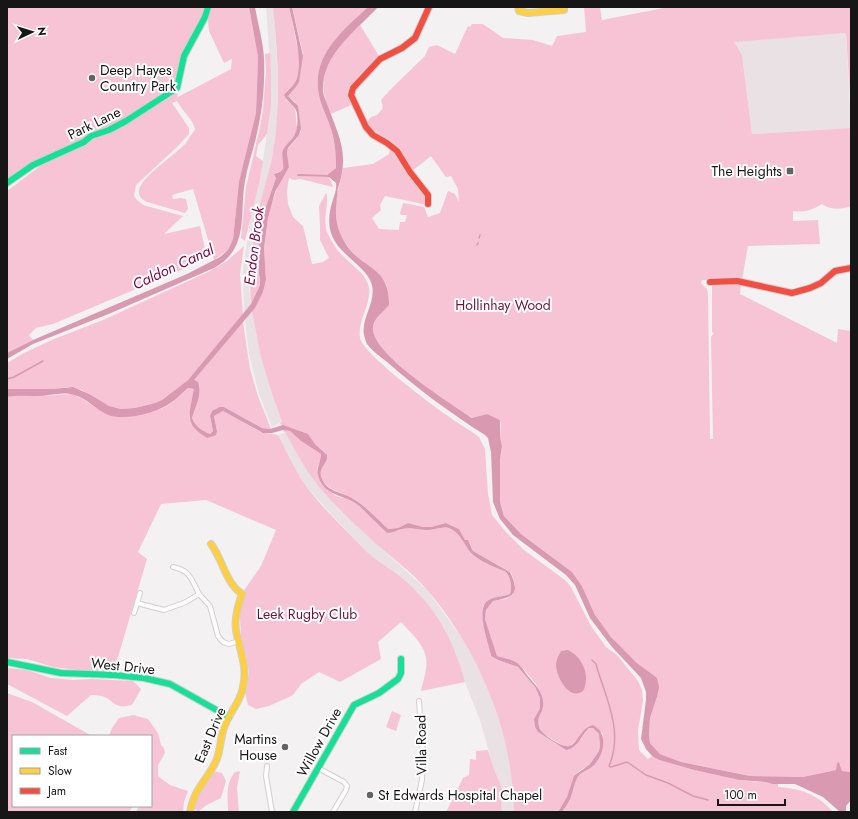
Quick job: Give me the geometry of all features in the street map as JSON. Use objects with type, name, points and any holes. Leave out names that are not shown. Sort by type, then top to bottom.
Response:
[{"type":"street","name":"Park Lane","points":[[7,183],[33,165],[84,142],[91,136],[109,130],[126,121],[177,88],[184,56],[205,17],[208,7]]},
{"type":"street","points":[[428,204],[428,195],[410,172],[397,150],[373,134],[366,127],[352,101],[351,94],[353,88],[380,59],[402,48],[415,38],[429,7]]},
{"type":"street","points":[[518,7],[519,11],[528,13],[564,10],[564,7]]},
{"type":"street","points":[[710,282],[737,281],[792,292],[810,288],[821,283],[835,271],[851,268]]},
{"type":"street","name":"East Drive","points":[[190,812],[191,802],[196,790],[215,762],[222,734],[229,717],[242,694],[245,679],[245,666],[236,624],[239,601],[242,594],[238,592],[231,584],[221,560],[211,544]]},
{"type":"street","points":[[173,567],[183,569],[188,574],[199,594],[210,606],[218,636],[223,642],[229,644],[239,641]]},
{"type":"street","points":[[134,613],[140,594]]},
{"type":"street","points":[[137,603],[164,610],[186,602],[199,594]]},
{"type":"street","name":"Willow Drive","points":[[294,812],[354,705],[379,693],[398,679],[401,673],[400,659]]},
{"type":"street","name":"West Drive","points":[[7,662],[61,673],[144,678],[170,684],[229,717]]},
{"type":"street","name":"Villa Road","points":[[415,812],[422,780],[424,755],[419,701]]},
{"type":"street","points":[[267,766],[266,776],[272,812]]},
{"type":"street","points":[[318,768],[344,782],[347,786],[333,812]]},
{"type":"shaded area","points":[[249,7],[255,7],[262,39],[264,84],[260,120],[245,181],[241,230],[233,251],[225,260],[214,268],[111,313],[33,344],[7,359],[7,353],[33,340],[187,274],[220,257],[228,250],[233,239],[239,181],[256,113],[258,57]]},
{"type":"shaded area","points":[[266,7],[273,7],[275,27],[278,82],[277,121],[273,152],[255,232],[249,288],[251,304],[244,313],[243,269],[251,216],[260,180],[271,106],[271,75]]},
{"type":"shaded area","points":[[289,7],[292,7],[303,56],[299,82],[288,96],[298,106],[301,129],[299,135],[288,148],[287,153],[289,167],[275,192],[268,218],[264,248],[266,280],[263,292],[255,308],[194,380],[198,382],[200,391],[192,418],[199,428],[210,434],[213,431],[210,416],[212,411],[220,407],[224,407],[262,428],[270,429],[283,425],[308,434],[315,444],[327,455],[327,459],[321,473],[324,483],[330,489],[350,497],[360,503],[388,529],[398,528],[408,523],[423,527],[431,527],[446,523],[459,529],[465,540],[468,540],[473,551],[510,572],[515,585],[514,593],[506,598],[493,601],[486,610],[485,619],[497,656],[517,663],[541,693],[543,707],[538,724],[541,730],[548,737],[557,743],[569,746],[575,742],[585,729],[593,725],[598,728],[603,738],[601,755],[592,767],[577,778],[570,799],[562,812],[558,812],[567,797],[574,776],[590,764],[599,751],[599,734],[593,728],[589,728],[574,747],[566,750],[538,732],[535,727],[534,719],[540,708],[540,698],[535,687],[518,667],[491,656],[484,626],[483,610],[485,604],[491,599],[510,594],[511,586],[509,577],[506,572],[488,564],[471,553],[454,531],[445,527],[427,530],[408,528],[387,533],[358,505],[331,492],[322,484],[318,474],[321,454],[301,441],[290,431],[283,430],[272,433],[263,433],[223,411],[214,416],[217,431],[216,435],[207,438],[191,423],[190,408],[194,389],[188,388],[166,406],[158,410],[141,415],[123,417],[108,415],[83,399],[70,394],[7,397],[8,389],[52,389],[73,387],[89,394],[109,406],[120,409],[135,408],[155,403],[162,400],[188,380],[251,304],[260,285],[259,242],[263,215],[276,178],[274,174],[283,169],[283,150],[295,134],[297,127],[296,110],[284,95],[294,84],[299,67],[298,46]]},
{"type":"shaded area","points":[[368,7],[378,7],[350,35],[334,55],[328,66],[324,79],[323,92],[339,135],[343,155],[343,169],[338,189],[336,209],[336,220],[339,230],[344,241],[351,250],[379,274],[385,282],[388,292],[389,305],[377,318],[373,327],[376,338],[384,351],[398,364],[431,390],[472,418],[487,414],[500,420],[500,437],[502,446],[500,459],[500,502],[504,516],[521,534],[572,572],[582,586],[595,615],[611,637],[637,663],[657,678],[659,687],[650,718],[649,735],[650,743],[660,754],[681,762],[750,776],[803,777],[836,770],[837,763],[839,762],[842,771],[851,772],[851,800],[846,806],[846,812],[840,812],[823,797],[795,784],[773,784],[739,780],[694,770],[659,760],[652,756],[646,749],[641,739],[646,692],[641,678],[612,647],[590,618],[575,585],[566,575],[513,535],[500,519],[493,502],[491,452],[488,438],[422,391],[371,349],[367,344],[364,329],[372,298],[372,285],[369,278],[359,266],[340,248],[331,233],[329,226],[330,214],[336,191],[336,183],[329,177],[297,176],[298,174],[327,175],[336,168],[333,138],[321,103],[318,87],[318,73],[322,60],[337,37]]},
{"type":"shaded area","points":[[846,33],[851,128],[752,134],[742,55],[733,41]]},
{"type":"shaded area","points":[[252,311],[261,358],[282,422],[272,427],[259,394],[249,354],[245,320]]},
{"type":"shaded area","points":[[285,432],[313,479],[338,509],[427,590],[467,645],[479,667],[491,695],[505,741],[513,777],[514,812],[502,812],[501,800],[504,793],[494,769],[480,720],[465,682],[456,653],[441,625],[418,592],[401,577],[367,552],[306,486],[278,435]]},
{"type":"shaded area","points":[[568,650],[577,656],[585,670],[585,686],[583,691],[579,693],[570,692],[566,689],[556,669],[556,661],[561,651]]},
{"type":"green space","points":[[7,7],[249,7],[258,57],[256,113],[239,181],[233,239],[228,250],[214,260],[193,189],[172,195],[173,199],[186,199],[188,209],[185,213],[147,202],[142,199],[139,194],[141,185],[152,172],[181,148],[195,130],[190,119],[177,101],[172,103],[189,128],[189,134],[136,185],[134,196],[143,205],[183,216],[164,234],[200,226],[206,253],[200,262],[53,324],[36,328],[29,335],[33,340],[7,353],[7,191],[39,167],[37,161],[7,181]],"holes":[[[206,16],[208,19],[209,31],[224,63],[232,59],[231,69],[178,97],[178,99],[176,87],[183,55]]]},
{"type":"green space","points":[[273,7],[289,7],[299,54],[299,71],[295,83],[287,91],[286,100],[294,108],[297,130],[284,150],[283,169],[280,172],[275,173],[276,178],[263,215],[259,242],[260,285],[251,304],[250,279],[253,242],[260,205],[272,159],[276,134],[278,80]]},
{"type":"green space","points":[[292,7],[368,7],[337,37],[322,60],[318,73],[318,87],[321,103],[333,138],[336,168],[327,175],[298,175],[329,177],[333,187],[300,179],[294,180],[289,178],[287,192],[288,204],[293,217],[303,226],[312,264],[323,262],[329,258],[320,240],[319,206],[326,193],[327,200],[325,221],[327,232],[339,252],[361,273],[368,284],[369,297],[360,331],[360,338],[364,345],[385,367],[414,391],[479,437],[485,449],[488,494],[492,515],[524,550],[565,580],[571,587],[591,626],[606,647],[617,655],[638,681],[642,690],[643,701],[638,730],[639,750],[648,759],[652,756],[659,760],[694,770],[739,780],[757,782],[762,781],[778,784],[778,787],[801,791],[815,797],[833,812],[562,812],[570,799],[576,779],[598,760],[603,734],[593,725],[570,746],[565,747],[544,734],[538,726],[538,720],[543,708],[536,684],[523,668],[497,656],[485,619],[486,610],[493,601],[506,599],[513,594],[515,584],[511,572],[473,551],[470,543],[465,540],[459,529],[446,523],[431,527],[423,527],[408,523],[398,528],[388,529],[358,502],[328,487],[322,480],[321,475],[322,466],[326,461],[326,454],[309,436],[281,425],[280,423],[282,422],[261,358],[252,311],[263,292],[266,280],[264,248],[271,205],[280,181],[289,167],[287,153],[288,149],[301,132],[295,102],[288,96],[295,88],[303,53]]},
{"type":"green space","name":"Hollinhay Wood","points":[[584,7],[600,7],[602,20],[669,7],[851,7],[851,95],[846,33],[734,42],[742,55],[752,134],[851,128],[851,206],[836,209],[822,204],[815,208],[801,212],[793,211],[793,221],[818,220],[820,244],[748,246],[742,280],[702,280],[701,283],[707,289],[708,294],[710,439],[713,439],[711,337],[714,333],[712,332],[712,286],[714,284],[741,284],[740,294],[837,343],[838,329],[851,331],[851,772],[842,771],[839,762],[836,770],[803,777],[750,776],[681,762],[660,754],[650,743],[649,735],[650,718],[657,697],[658,682],[618,645],[603,627],[595,615],[582,586],[572,572],[521,534],[504,516],[500,502],[500,459],[502,446],[500,437],[501,422],[487,414],[473,418],[448,402],[414,378],[398,364],[376,339],[373,325],[389,303],[388,289],[383,278],[350,250],[338,230],[335,219],[335,206],[343,168],[373,164],[389,154],[390,148],[396,151],[425,194],[426,202],[423,204],[385,196],[380,205],[381,210],[372,218],[379,229],[399,230],[400,222],[405,222],[407,215],[401,215],[400,213],[403,203],[424,207],[428,217],[440,213],[448,191],[455,194],[459,202],[458,189],[451,176],[446,177],[431,156],[412,171],[399,149],[374,130],[367,122],[371,117],[377,115],[383,108],[381,100],[425,56],[429,47],[437,45],[455,54],[468,26],[470,27],[472,24],[483,24],[503,38],[533,40],[552,46],[557,36],[586,32]]},
{"type":"green space","points":[[360,25],[379,56],[351,85],[348,95],[351,105],[331,114],[324,93],[325,73],[334,55],[346,39]]},
{"type":"green space","points":[[270,53],[271,106],[267,134],[258,145],[256,156],[263,161],[260,180],[245,241],[241,238],[246,187],[263,110],[266,71],[265,54]]},
{"type":"green space","points":[[244,246],[240,274],[243,315],[188,380],[162,400],[135,408],[115,409],[102,403],[82,390],[68,387],[52,389],[7,389],[7,363],[54,339],[103,320],[208,272],[227,261]]},
{"type":"green space","points":[[243,322],[250,369],[258,396],[271,429],[262,428],[224,407],[210,416],[213,431],[210,434],[199,428],[192,418],[200,393],[199,384],[193,381]]},
{"type":"green space","name":"Leek Rugby Club","points":[[188,388],[194,389],[189,417],[191,424],[207,438],[217,430],[214,416],[223,411],[259,431],[278,435],[302,480],[320,503],[367,552],[404,579],[428,605],[437,617],[451,642],[465,682],[421,691],[426,670],[426,657],[419,642],[401,622],[378,642],[381,659],[340,682],[319,672],[301,684],[293,695],[269,706],[256,709],[248,705],[245,692],[249,673],[246,654],[242,654],[239,601],[243,592],[261,566],[276,530],[206,500],[161,504],[138,552],[147,559],[114,666],[104,673],[53,667],[27,659],[7,658],[7,397],[20,395],[37,396],[72,394],[108,415],[161,409],[173,402]]},
{"type":"green space","points":[[283,430],[290,431],[301,441],[321,454],[321,459],[317,468],[322,484],[336,496],[357,504],[387,533],[405,528],[427,530],[448,528],[457,534],[471,553],[488,564],[506,572],[511,583],[510,594],[493,598],[483,606],[484,625],[491,656],[518,667],[535,687],[540,698],[540,708],[534,719],[535,727],[538,732],[566,750],[581,739],[589,728],[593,728],[599,734],[599,751],[590,764],[579,771],[558,812],[514,812],[512,782],[500,723],[478,667],[463,640],[447,615],[422,584],[409,571],[374,542],[327,496],[309,473]]},
{"type":"green space","points":[[7,668],[27,670],[51,678],[133,681],[141,689],[132,705],[121,706],[117,705],[106,697],[91,695],[67,716],[7,684]]},
{"type":"green space","points":[[7,693],[32,702],[90,735],[12,735],[12,807],[132,807],[129,812],[7,812]]},
{"type":"green space","points":[[392,711],[401,715],[396,731],[386,727]]},
{"type":"green space","points":[[133,715],[148,719],[158,733],[165,753],[158,765],[158,776],[170,785],[188,791],[184,802],[183,812],[136,812],[138,807],[152,807],[152,735],[109,735],[119,718]]},
{"type":"green space","points":[[488,750],[504,793],[501,800],[502,812],[446,812],[463,778],[469,775],[470,759],[476,760],[476,751]]},
{"type":"green space","points":[[213,771],[222,773],[226,781],[221,798],[205,806],[198,812],[192,807],[196,796]]},
{"type":"green space","points":[[240,771],[237,788],[239,812],[228,812],[228,786],[235,772]]},
{"type":"waterway","points":[[7,379],[14,377],[43,361]]},
{"type":"waterway","points":[[592,660],[596,664],[610,706],[614,730],[615,742],[609,766],[611,767],[627,762],[646,775],[668,783],[693,796],[708,800]]},
{"type":"traffic: fast","points":[[7,183],[33,165],[84,142],[91,136],[109,130],[126,121],[177,88],[184,56],[205,17],[208,7]]},
{"type":"traffic: fast","points":[[293,812],[354,705],[379,693],[398,679],[401,673],[401,659]]},
{"type":"traffic: fast","points":[[7,662],[61,673],[144,678],[170,684],[229,717]]},
{"type":"traffic: slow","points":[[518,7],[519,11],[528,13],[564,10],[564,7]]},
{"type":"traffic: slow","points":[[190,812],[194,797],[216,761],[223,730],[240,697],[244,679],[244,665],[237,637],[236,625],[237,612],[242,594],[236,589],[228,577],[211,544]]},
{"type":"traffic: jam","points":[[428,204],[428,195],[410,172],[397,151],[373,135],[366,127],[351,95],[353,88],[380,59],[402,48],[415,38],[429,7]]},
{"type":"traffic: jam","points":[[710,282],[737,281],[792,293],[821,283],[835,271],[851,268]]},
{"type":"place","name":"Deep Hayes Country Park","points":[[92,78]]},
{"type":"place","name":"The Heights","points":[[790,171]]},
{"type":"place","name":"Martins House","points":[[285,747]]},
{"type":"place","name":"St Edwards Hospital Chapel","points":[[370,795]]},
{"type":"water label","name":"Endon Brook","points":[[254,246]]},
{"type":"water label","name":"Caldon Canal","points":[[173,267]]}]
